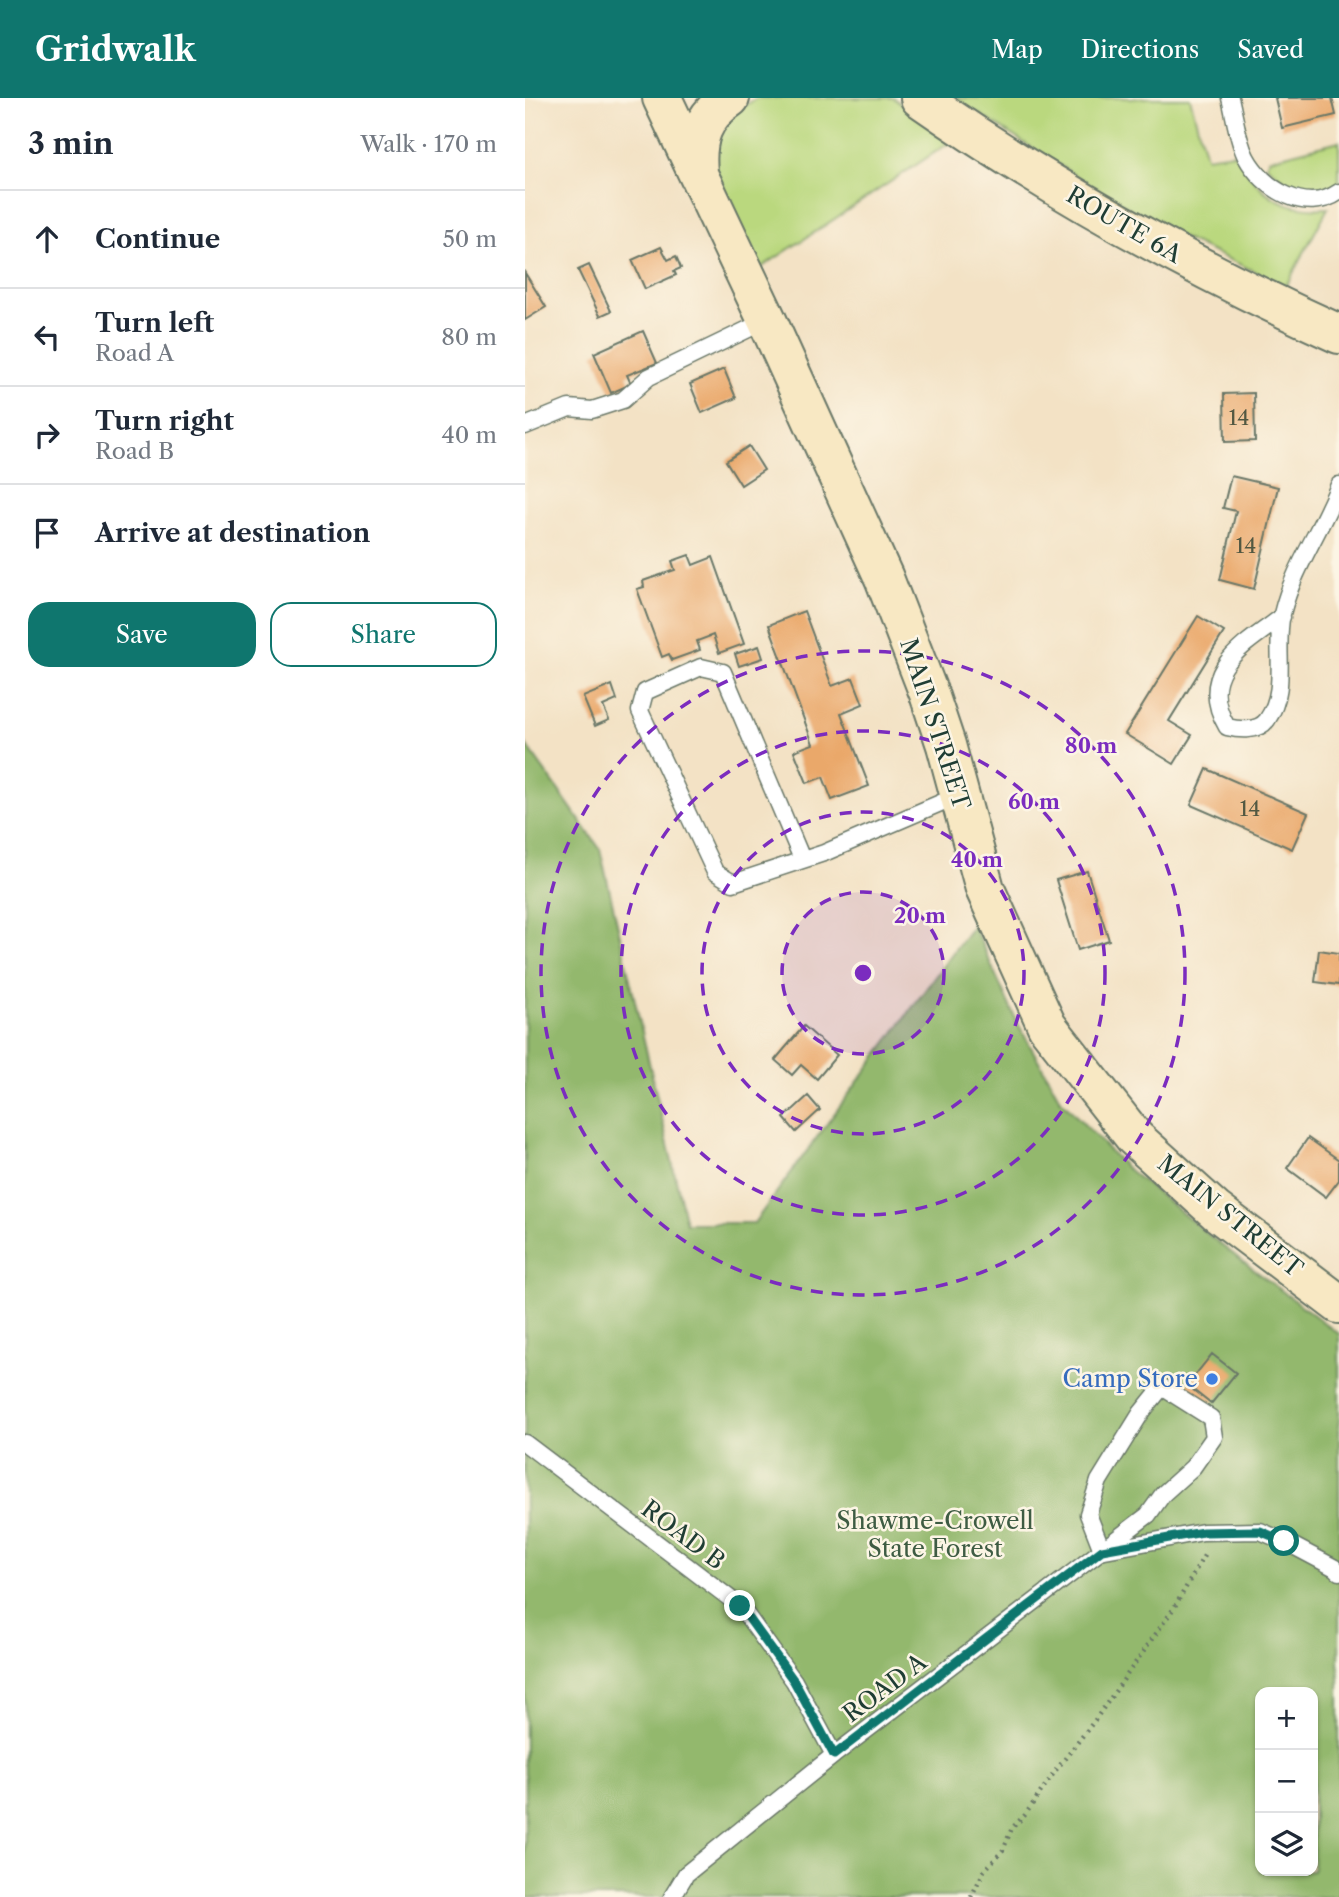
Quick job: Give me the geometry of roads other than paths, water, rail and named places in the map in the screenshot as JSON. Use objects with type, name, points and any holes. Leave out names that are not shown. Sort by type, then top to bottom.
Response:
[{"type":"main road","name":"MAIN STREET","points":[[662,98],[768,320],[884,578],[929,694],[985,889],[1047,1026],[1135,1138],[1216,1211],[1339,1304]]},
{"type":"main road","name":"MAIN STREET","points":[[683,98],[680,113],[691,158]]},
{"type":"main road","name":"MAIN STREET","points":[[691,158],[697,149],[701,129],[712,112],[730,98]]},
{"type":"main road","name":"ROUTE 6A","points":[[921,99],[1113,220],[1212,274],[1339,334]]},
{"type":"lane","points":[[1230,98],[1247,159],[1280,193],[1311,200],[1325,199],[1339,192]]},
{"type":"lane","points":[[525,426],[569,408],[592,410],[623,400],[649,377],[768,320]]},
{"type":"lane","points":[[1282,617],[1230,656],[1220,673],[1215,695],[1220,716],[1227,727],[1251,729],[1265,723],[1275,706],[1279,689],[1279,638],[1291,582],[1339,485]]},
{"type":"lane","points":[[802,859],[723,672],[701,667],[645,692],[640,711],[715,872],[733,883],[824,853],[960,795]]},
{"type":"lane","name":"ROAD A","points":[[672,1897],[686,1874],[834,1755],[1148,1516],[1163,1494],[1193,1467],[1214,1437],[1211,1418],[1161,1387],[1141,1413],[1099,1480],[1088,1514],[1102,1550]]},
{"type":"lane","name":"ROAD B","points":[[525,1443],[740,1606],[794,1681],[834,1755]]},
{"type":"lane","points":[[1102,1550],[1203,1532],[1260,1531],[1284,1541],[1339,1572]]},
{"type":"place","name":"Camp Store","points":[[1212,1379]]},
{"type":"park label","name":"Shawme-Crowell State Forest","points":[[935,1535]]}]
